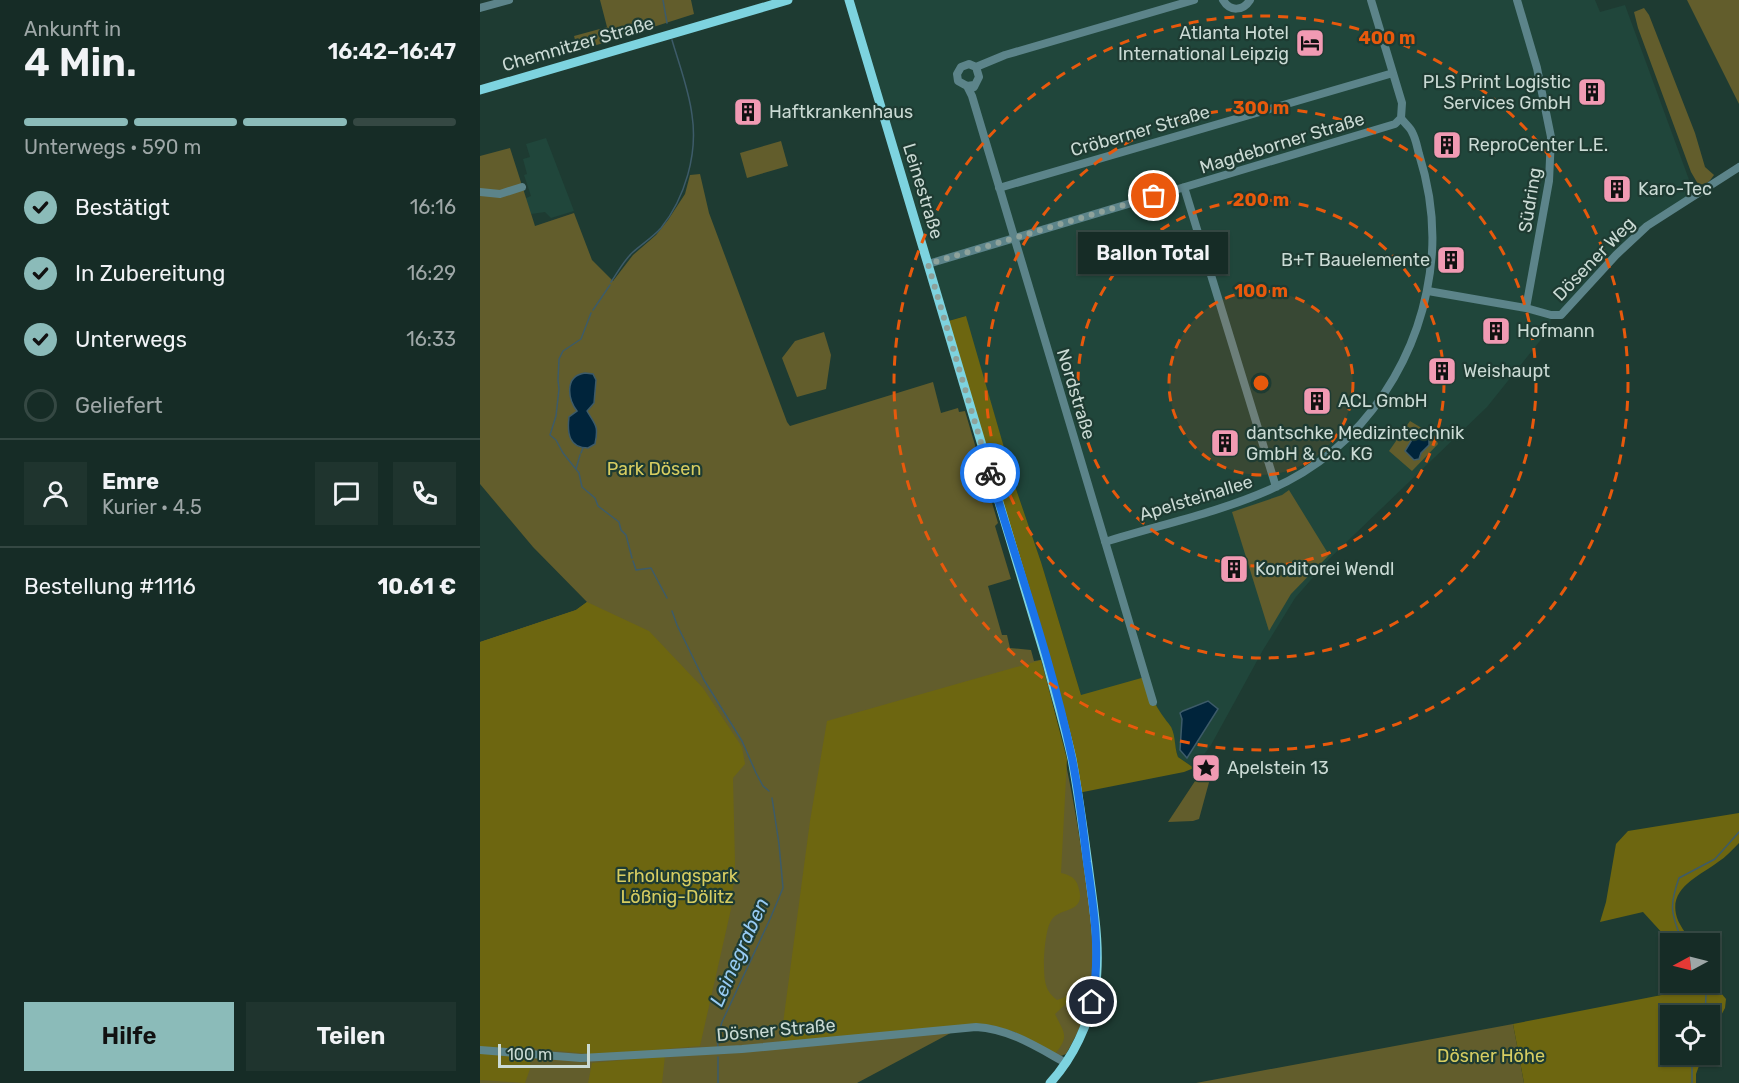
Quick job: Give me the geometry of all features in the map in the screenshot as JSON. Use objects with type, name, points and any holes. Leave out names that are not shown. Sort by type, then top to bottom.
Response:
[{"type":"main road","name":"Chemnitzer Straße","points":[[480,90],[788,0]]},
{"type":"main road","name":"Leinestraße","points":[[849,0],[1045,655],[1072,759],[1092,898],[1097,973],[1087,1021],[1066,1063],[1050,1083]]},
{"type":"street","points":[[480,8],[509,0]]},
{"type":"street","name":"Nordstraße","points":[[970,86],[958,81],[958,71],[966,64],[976,67],[1005,55],[1194,0]]},
{"type":"street","points":[[1223,0],[1228,7],[1237,9],[1245,6],[1250,0]]},
{"type":"street","name":"Apelsteinallee","points":[[1105,542],[1227,505],[1276,487],[1312,468],[1362,423],[1388,388],[1399,368],[1415,334],[1428,291],[1433,231],[1425,174],[1412,132],[1401,118],[1402,103],[1371,0]]},
{"type":"street","name":"Südring","points":[[1517,0],[1537,68],[1551,137],[1549,181],[1527,309]]},
{"type":"street","name":"Nordstraße","points":[[970,86],[979,77],[976,67]]},
{"type":"street","name":"Cröberner Straße","points":[[999,188],[1393,73]]},
{"type":"street","name":"Nordstraße","points":[[970,86],[1153,702]]},
{"type":"street","name":"Magdeborner Straße","points":[[928,264],[1395,124],[1401,118]]},
{"type":"street","name":"Dösener Weg","points":[[1527,309],[1561,315],[1616,255],[1647,226],[1739,167]]},
{"type":"street","points":[[480,192],[500,194],[522,187]]},
{"type":"street","points":[[1184,188],[1276,487]]},
{"type":"street","points":[[1428,291],[1527,309]]},
{"type":"street","name":"Dösner Straße","points":[[480,1050],[580,1058],[752,1048],[976,1027],[990,1028],[1013,1035],[1066,1063]]},
{"type":"shaded area","points":[[849,0],[1595,0],[1600,12],[1625,5],[1695,196],[1647,226],[1561,315],[1551,315],[1547,332],[1487,407],[1330,558],[1295,598],[1263,650],[1211,745],[1194,768],[1178,757],[1170,725],[1157,708],[1081,695],[1041,562],[1016,489],[965,316],[945,322]]},
{"type":"shaded area","points":[[546,138],[574,211],[551,218],[545,212],[531,214],[524,199],[531,196],[524,175],[527,174],[523,159],[530,157],[526,144]]},
{"type":"green space","points":[[600,0],[691,0],[694,14],[578,51],[574,36],[607,27]]},
{"type":"green space","points":[[1687,0],[1739,0],[1739,104]]},
{"type":"green space","points":[[1644,8],[1649,15],[1695,133],[1705,167],[1714,175],[1706,184],[1698,184],[1691,172],[1638,28],[1634,12]]},
{"type":"green space","points":[[781,141],[788,166],[747,178],[740,153]]},
{"type":"green space","points":[[510,148],[535,226],[574,213],[592,260],[613,281],[633,255],[656,235],[668,220],[685,194],[690,175],[700,174],[709,213],[790,426],[933,382],[941,413],[958,408],[959,412],[965,411],[998,523],[995,526],[1011,579],[988,586],[1002,635],[1007,635],[1010,648],[1031,650],[1034,661],[1041,660],[1078,826],[1093,936],[1093,977],[1085,1016],[1066,1054],[1061,1056],[1055,1054],[1015,1032],[990,1025],[960,1028],[857,1083],[480,1083],[480,642],[576,610],[587,602],[533,547],[480,484],[480,156]]},
{"type":"green space","points":[[966,316],[1016,489],[1041,562],[1081,695],[1145,677],[1154,702],[1171,727],[1178,757],[1194,768],[1184,772],[1078,793],[1072,759],[945,322]]},
{"type":"green space","points":[[824,332],[831,355],[826,389],[797,397],[782,358],[795,341]]},
{"type":"green space","points":[[1410,421],[1435,436],[1438,444],[1412,471],[1389,451]]},
{"type":"green space","points":[[1289,490],[1329,555],[1291,594],[1269,631],[1232,512],[1282,495]]},
{"type":"green space","name":"Erholungspark Lößnig-Dölitz","points":[[587,602],[649,631],[703,688],[742,747],[745,764],[733,778],[735,864],[731,909],[700,1046],[598,1055],[531,1048],[530,1069],[525,1083],[480,1080],[480,642],[576,610]]},
{"type":"green space","points":[[1041,660],[1067,759],[1061,873],[1074,879],[1080,895],[1076,906],[1055,916],[1051,921],[1044,953],[1045,979],[1049,992],[1057,1000],[1087,981],[1087,989],[1055,1014],[1064,1034],[1060,1048],[1055,1054],[1015,1032],[990,1025],[780,1046],[810,821],[827,721]]},
{"type":"green space","points":[[1203,769],[1211,775],[1199,819],[1168,822]]},
{"type":"green space","points":[[1739,813],[1739,843],[1724,858],[1688,883],[1678,896],[1675,905],[1676,914],[1685,933],[1662,933],[1643,912],[1600,922],[1606,902],[1616,844],[1628,831]]},
{"type":"green space","points":[[1720,992],[1726,999],[1725,1008],[1720,1017],[1720,1005],[1660,1005],[1660,1065],[1699,1065],[1696,1083],[1524,1083],[1513,1024],[1672,993]]},
{"type":"green space","name":"Dösner Höhe","points":[[1513,1024],[1524,1083],[1196,1083]]},
{"type":"green space","points":[[665,1056],[662,1083],[588,1083],[592,1063]]},
{"type":"water","points":[[593,374],[596,380],[594,403],[587,411],[597,433],[595,444],[588,448],[573,442],[568,429],[569,417],[577,411],[570,394],[571,383],[578,375]]},
{"type":"water","points":[[1424,434],[1429,440],[1429,445],[1421,453],[1419,459],[1414,460],[1405,451],[1413,438]]},
{"type":"water","points":[[1208,701],[1218,709],[1187,758],[1180,750],[1182,719],[1180,713]]},
{"type":"waterway","name":"Leinegraben","points":[[663,0],[667,23]]},
{"type":"waterway","name":"Leinegraben","points":[[611,282],[630,255],[661,228],[677,203],[688,175],[693,145],[691,106],[672,40]]},
{"type":"waterway","name":"Leinegraben","points":[[593,310],[610,285]]},
{"type":"waterway","name":"Leinegraben","points":[[591,313],[581,339],[563,351],[559,359],[556,416],[550,435],[579,473],[582,487],[595,498],[598,506],[619,522],[621,530],[626,535],[632,558]]},
{"type":"waterway","points":[[581,453],[583,448]]},
{"type":"waterway","points":[[576,469],[580,455]]},
{"type":"waterway","name":"Leinegraben","points":[[633,561],[636,570],[651,568],[667,598]]},
{"type":"waterway","name":"Leinegraben","points":[[672,611],[704,680],[742,741],[763,786],[769,791]]},
{"type":"waterway","name":"Leinegraben","points":[[718,1047],[717,1039],[722,1022],[783,888],[772,798]]},
{"type":"waterway","points":[[1679,933],[1673,911],[1673,897],[1679,878],[1715,859],[1739,832]]},
{"type":"waterway","points":[[1705,993],[1706,1005]]},
{"type":"waterway","name":"Leinegraben","points":[[718,1057],[718,1083]]},
{"type":"waterway","points":[[1692,1065],[1692,1083]]},
{"type":"way so far","points":[[990,473],[928,264],[1154,196]]},
{"type":"place","name":"Atlanta Hotel International Leipzig","points":[[1310,43]]},
{"type":"place","name":"PLS Print Logistic Services GmbH","points":[[1592,92]]},
{"type":"place","name":"Haftkrankenhaus","points":[[748,112]]},
{"type":"place","name":"ReproCenter L.E.","points":[[1447,145]]},
{"type":"place","name":"Karo-Tec","points":[[1617,189]]},
{"type":"place","name":"Ballon Total","points":[[1154,196]]},
{"type":"place","name":"B+T Bauelemente","points":[[1451,260]]},
{"type":"place","name":"Hofmann","points":[[1496,331]]},
{"type":"place","name":"Weishaupt","points":[[1442,371]]},
{"type":"place","name":"ACL GmbH","points":[[1317,401]]},
{"type":"place","name":"dantschke Medizintechnik GmbH & Co. KG","points":[[1225,443]]},
{"type":"place","name":"Konditorei Wendl","points":[[1234,569]]},
{"type":"place","name":"Apelstein 13","points":[[1206,768]]},
{"type":"route","points":[[990,473],[1047,663],[1072,759],[1090,879],[1097,946],[1097,973],[1092,1002]]},
{"type":"park label","name":"Park Dösen","points":[[654,469]]}]
